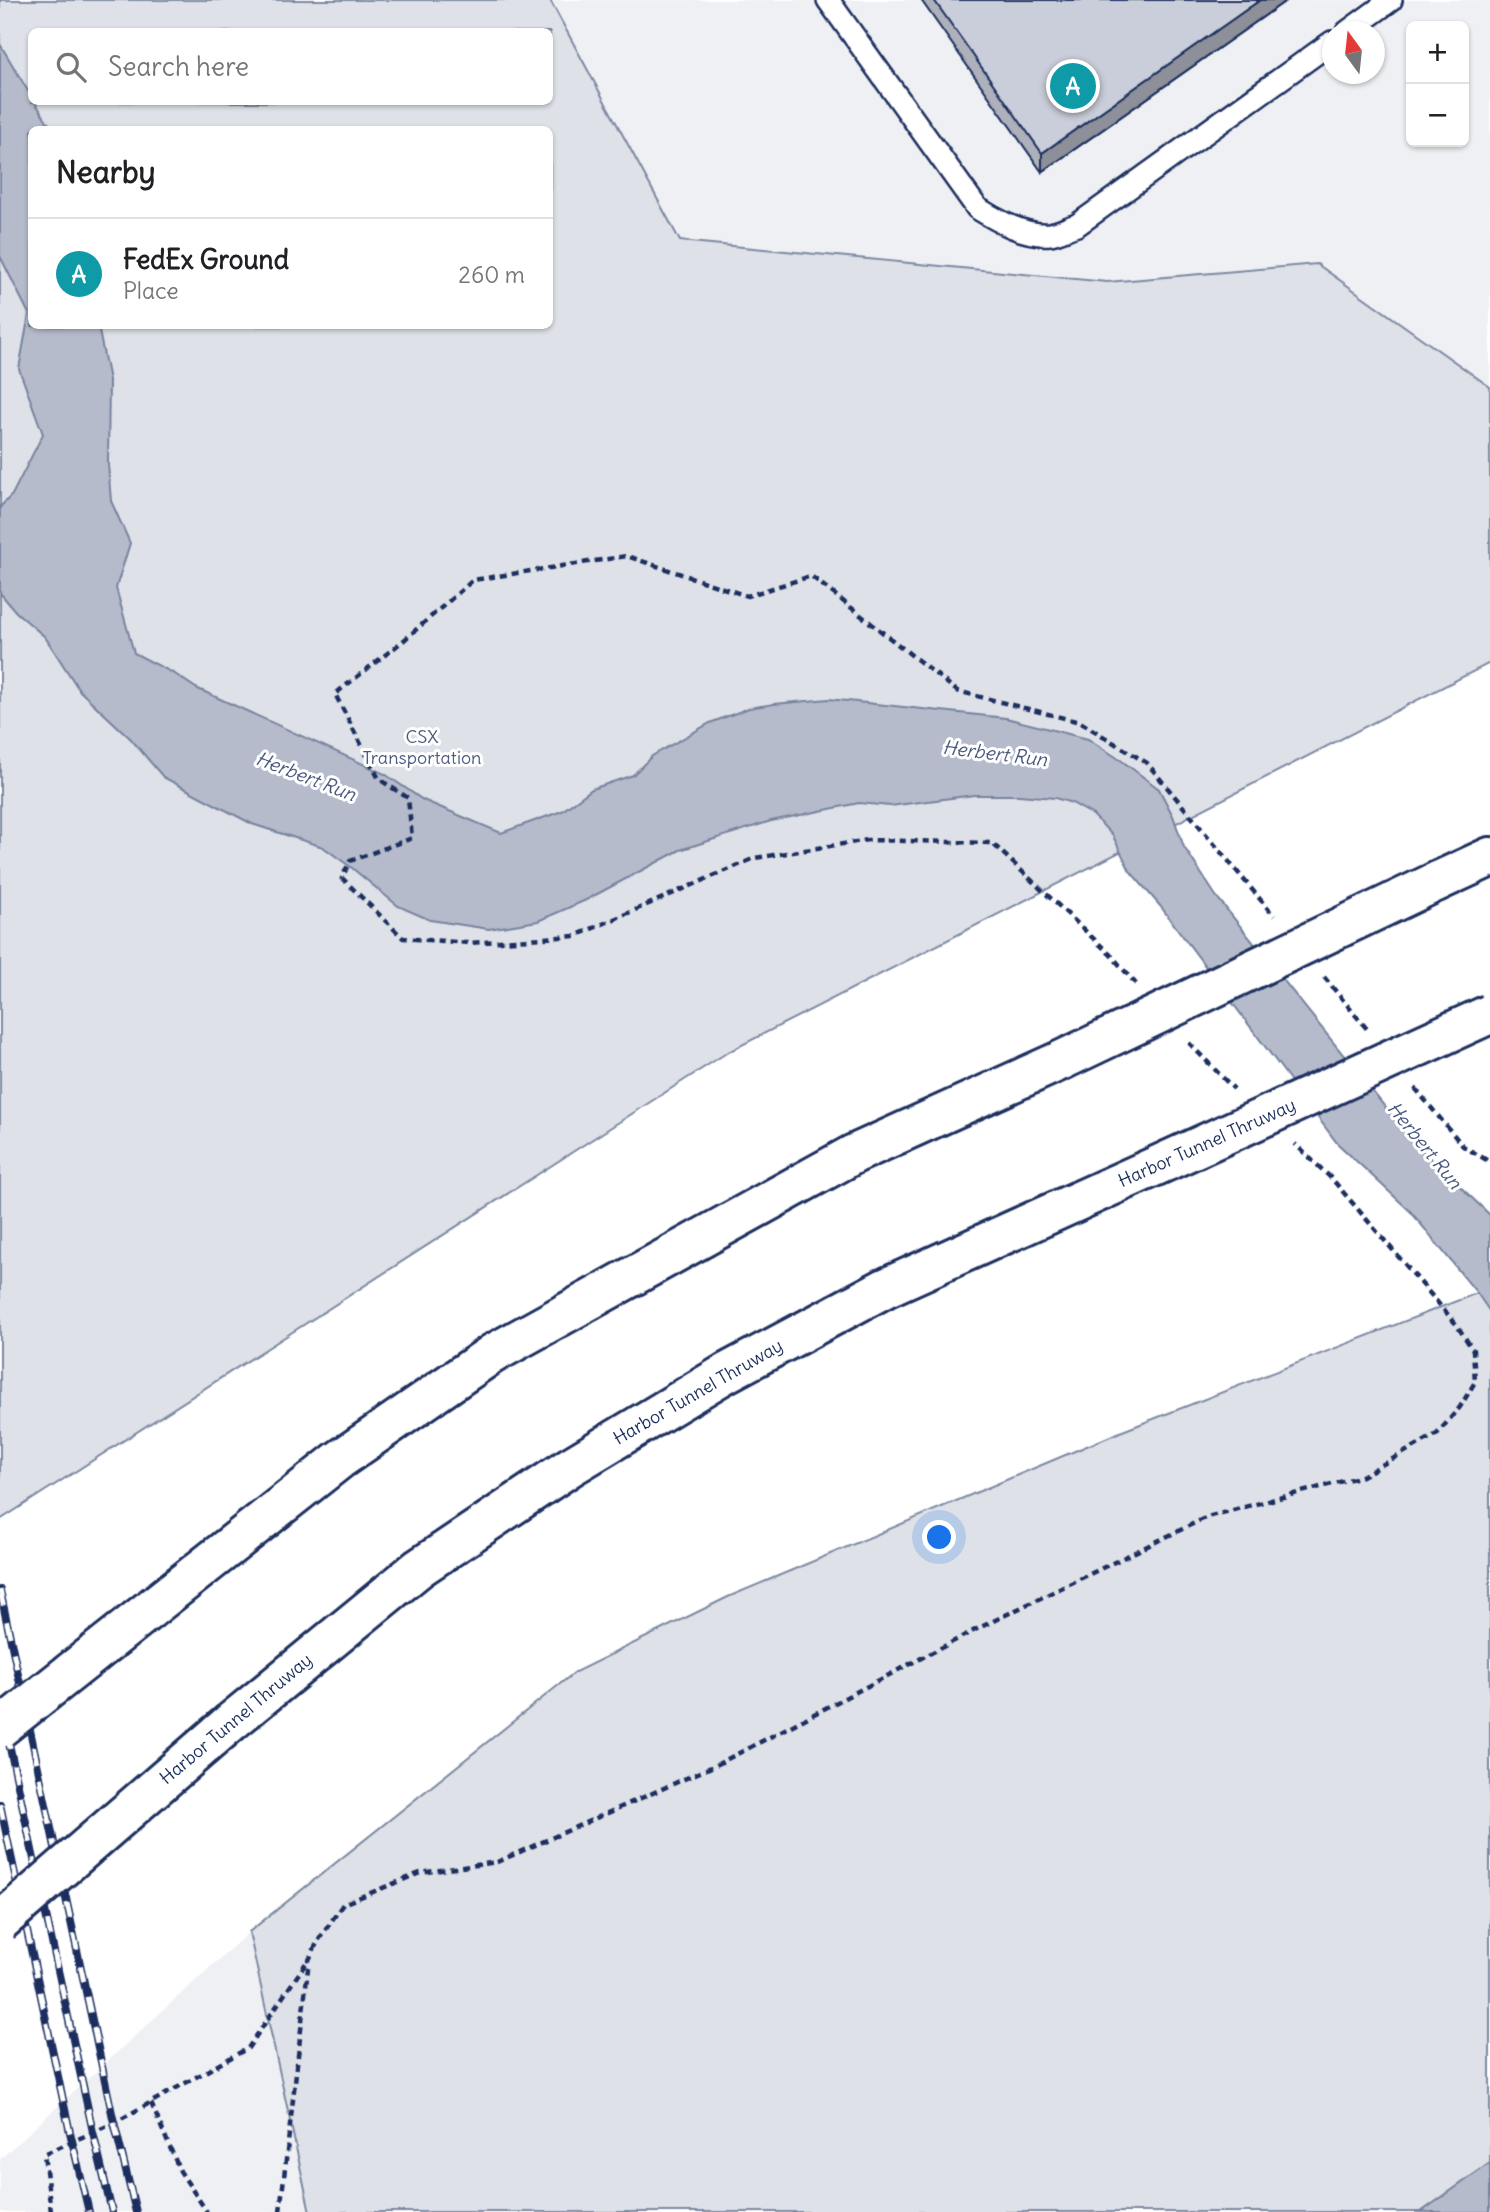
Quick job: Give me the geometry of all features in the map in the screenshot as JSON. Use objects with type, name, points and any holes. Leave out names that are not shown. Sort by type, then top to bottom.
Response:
[{"type":"highway","points":[[0,1728],[338,1460],[492,1354],[854,1154],[1062,1060],[1490,857]]},
{"type":"highway","name":"Harbor Tunnel Thruway","points":[[0,1922],[231,1722],[419,1568],[570,1467],[726,1373],[885,1288],[1490,1014]]},
{"type":"lane","points":[[828,0],[977,208],[1001,223],[1051,234],[1077,225],[1322,49]]},
{"type":"lane","points":[[1362,21],[1391,0]]},
{"type":"path","points":[[1137,984],[1111,955],[992,843],[868,840],[755,858],[575,936],[469,943],[403,938],[342,878],[350,861],[412,838],[408,798],[379,779],[335,694],[403,641],[473,580],[627,556],[747,596],[811,576],[957,691],[1080,722],[1147,763],[1278,921]]},
{"type":"path","points":[[1322,974],[1375,1039]]},
{"type":"path","points":[[1188,1043],[1235,1089]]},
{"type":"path","points":[[1410,1082],[1463,1146],[1490,1162]]},
{"type":"path","points":[[51,2212],[44,2154],[114,2123],[248,2048],[309,1960],[318,1941],[343,1904],[420,1873],[497,1862],[718,1765],[979,1628],[1208,1517],[1362,1476],[1437,1434],[1460,1408],[1475,1382],[1473,1350],[1456,1324],[1332,1179],[1293,1143]]},
{"type":"path","points":[[280,2212],[309,1960]]},
{"type":"path","points":[[150,2103],[180,2171],[207,2212]]},
{"type":"shaded area","points":[[550,0],[1490,0],[1490,387],[1317,264],[1107,282],[680,241]]},
{"type":"shaded area","points":[[249,1932],[310,2212],[0,2212],[0,2159]]},
{"type":"green space","name":"CSX Transportation","points":[[0,0],[550,0],[680,241],[1107,282],[1317,264],[1490,387],[1490,663],[728,1052],[0,1520]]},
{"type":"green space","points":[[1490,1288],[1490,2212],[310,2212],[249,1932],[575,1672],[728,1597],[1120,1432]]},
{"type":"water","points":[[0,44],[28,91],[28,105],[37,105],[50,126],[28,126],[28,312],[0,256]]},
{"type":"water","name":"Herbert Run","points":[[28,320],[28,329],[99,329],[109,380],[108,464],[111,501],[130,543],[116,588],[134,653],[196,688],[385,774],[423,800],[501,833],[562,811],[592,789],[633,775],[652,756],[710,723],[749,708],[829,699],[1006,718],[1088,739],[1159,789],[1173,816],[1184,847],[1216,896],[1413,1142],[1490,1215],[1490,1312],[1411,1212],[1337,1143],[1161,907],[1130,871],[1113,836],[1093,815],[1072,803],[1055,798],[1019,795],[974,795],[890,806],[859,803],[771,821],[680,850],[586,900],[538,921],[489,929],[430,920],[398,906],[323,847],[252,824],[163,777],[131,739],[80,691],[45,637],[16,612],[0,593],[0,507],[12,495],[43,434],[19,369]]},
{"type":"water","points":[[1490,2163],[1490,2212],[1421,2212]]},
{"type":"building","points":[[934,0],[1260,0],[1042,153]]},
{"type":"railway","points":[[0,1590],[113,2118],[136,2212]]},
{"type":"railway","points":[[0,1702],[112,2212]]},
{"type":"railway","points":[[0,1804],[89,2212]]},
{"type":"place","name":"FedEx Ground","points":[[1073,86]]}]
